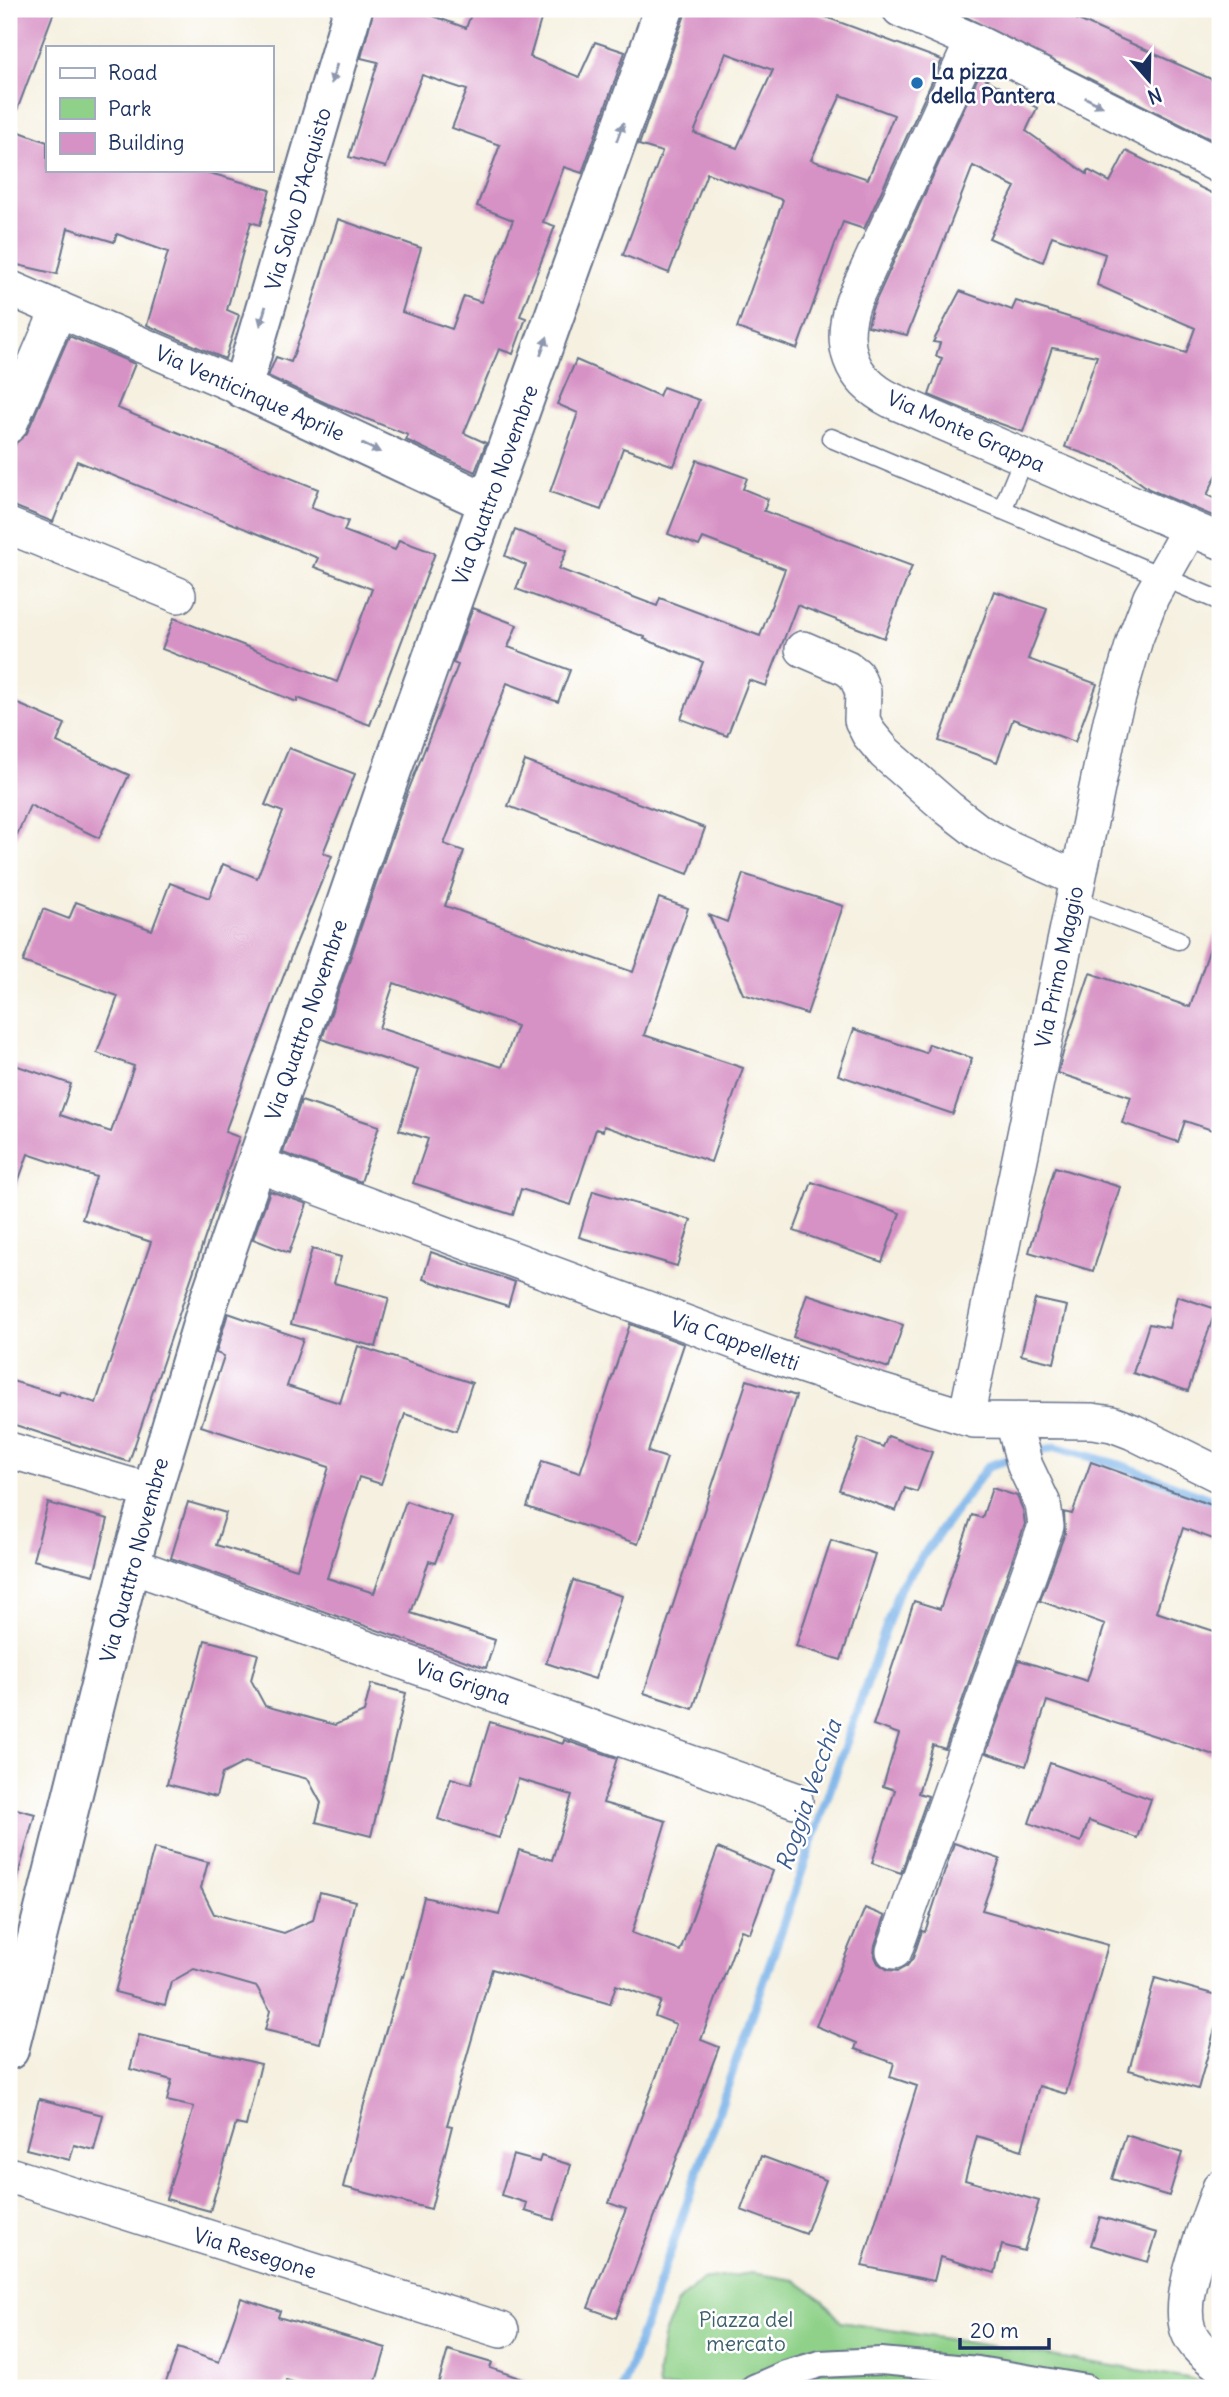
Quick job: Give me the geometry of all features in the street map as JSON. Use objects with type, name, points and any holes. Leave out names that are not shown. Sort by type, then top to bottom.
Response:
[{"type":"street","name":"Via Salvo D'Acquisto","points":[[242,388],[353,9]]},
{"type":"street","name":"Via Quattro Novembre","points":[[9,2050],[130,1564],[209,1301],[392,769],[664,9]]},
{"type":"street","points":[[921,12],[1220,166]]},
{"type":"street","name":"Via Monte Grappa","points":[[973,41],[853,302],[847,324],[848,350],[862,379],[882,395],[1205,534]]},
{"type":"street","name":"Via Venticinque Aprile","points":[[9,288],[242,388],[489,503]]},
{"type":"street","points":[[9,425],[59,309]]},
{"type":"street","points":[[9,526],[178,595]]},
{"type":"street","name":"Via Primo Maggio","points":[[966,1418],[1118,694],[1135,639],[1161,577],[1205,534]]},
{"type":"street","points":[[803,649],[847,668],[856,675],[863,692],[862,720],[869,734],[884,752],[971,826],[1075,890]]},
{"type":"street","name":"Via Cappelletti","points":[[256,1164],[774,1356],[966,1418],[1018,1443],[1092,1421],[1112,1424],[1220,1475]]},
{"type":"street","points":[[894,1951],[1044,1534],[1045,1511],[1018,1443]]},
{"type":"street","points":[[9,1450],[152,1492]]},
{"type":"street","name":"Via Grigna","points":[[130,1564],[795,1800]]},
{"type":"street","name":"Via Resegone","points":[[9,2175],[500,2330]]},
{"type":"street","points":[[1220,2188],[1188,2284],[1185,2308],[1187,2328],[1195,2344],[1220,2365]]},
{"type":"street","points":[[754,2388],[786,2374],[817,2376],[881,2361],[931,2364],[1086,2388]]},
{"type":"lane","points":[[831,438],[1220,601]]},
{"type":"lane","points":[[1002,510],[1024,457]]},
{"type":"lane","points":[[1075,890],[1178,940]]},
{"type":"green space","name":"Piazza del mercato","points":[[752,2273],[795,2280],[823,2300],[841,2322],[1188,2378],[1218,2388],[659,2388],[663,2337],[677,2303],[702,2280]]},
{"type":"building","points":[[9,9],[55,9],[11,126],[9,126]]},
{"type":"building","points":[[374,9],[414,9],[466,28],[473,9],[544,9],[530,57],[579,77],[595,42],[625,52],[582,173],[564,167],[543,222],[555,226],[520,316],[526,318],[513,354],[499,349],[464,433],[486,443],[475,472],[406,440],[408,435],[328,404],[268,376],[276,357],[291,362],[338,219],[421,248],[402,312],[452,329],[464,296],[481,302],[513,220],[477,206],[500,145],[452,128],[467,90],[422,75],[386,167],[349,157],[378,62],[361,58]]},
{"type":"building","points":[[687,9],[804,9],[942,60],[864,229],[843,222],[797,349],[737,328],[783,200],[707,173],[669,273],[623,255],[662,152],[639,145]],"holes":[[[726,53],[773,70],[737,148],[694,133]],[[841,95],[894,115],[868,179],[811,160]]]},
{"type":"building","points":[[950,9],[1054,9],[1220,83],[1220,144]]},
{"type":"building","points":[[979,75],[1037,108],[1026,131],[1087,174],[1088,170],[1110,182],[1126,151],[1220,197],[1220,468],[1207,495],[1220,501],[1220,519],[1149,489],[1116,465],[1065,447],[1097,356],[1052,348],[1023,432],[929,395],[942,358],[936,356],[940,343],[933,342],[960,291],[1012,310],[1016,301],[1186,353],[1195,328],[1097,285],[1105,254],[1052,236],[1043,262],[989,238],[1015,187],[973,166],[907,335],[868,326],[872,309]]},
{"type":"building","points":[[9,128],[46,142],[46,172],[206,172],[270,190],[260,225],[251,222],[227,310],[239,315],[225,359],[147,325],[168,252],[117,234],[114,242],[68,228],[57,274],[9,263]]},
{"type":"building","points":[[69,336],[135,364],[117,408],[318,489],[311,508],[348,521],[344,531],[395,550],[399,540],[435,553],[370,725],[298,698],[297,702],[162,649],[174,618],[337,682],[372,589],[314,567],[318,558],[77,461],[53,522],[9,504],[9,462],[16,443],[27,433]]},
{"type":"building","points":[[576,360],[659,396],[663,387],[699,400],[674,466],[623,448],[601,510],[550,492],[578,413],[557,404]]},
{"type":"building","points":[[697,460],[747,478],[743,489],[768,499],[764,511],[912,566],[884,638],[797,605],[766,686],[749,680],[727,736],[681,719],[703,662],[644,639],[645,637],[516,589],[526,565],[505,556],[515,530],[567,550],[559,569],[657,606],[660,598],[760,636],[785,569],[703,538],[699,546],[668,534]]},
{"type":"building","points":[[994,591],[1047,609],[1028,659],[1097,684],[1075,742],[1013,719],[997,762],[939,741]]},
{"type":"building","points":[[473,608],[517,625],[508,647],[570,670],[558,702],[507,683],[444,844],[464,851],[445,906],[633,972],[659,898],[688,908],[644,1035],[743,1068],[711,1162],[604,1126],[603,1131],[596,1129],[571,1205],[521,1189],[513,1215],[413,1183],[428,1139],[399,1130],[418,1070],[322,1039],[407,794],[458,665],[453,663]],"holes":[[[394,983],[517,1026],[502,1067],[379,1028]]]},
{"type":"building","points":[[9,700],[65,724],[57,742],[129,775],[99,838],[30,805],[9,853]]},
{"type":"building","points":[[289,748],[355,774],[323,853],[332,856],[225,1132],[239,1137],[129,1462],[9,1423],[9,1380],[59,1395],[60,1391],[96,1403],[151,1242],[82,1219],[96,1177],[28,1154],[12,1199],[9,1198],[9,1082],[15,1065],[71,1084],[60,1115],[111,1132],[134,1066],[97,1053],[118,996],[23,962],[43,909],[69,919],[76,902],[152,930],[170,883],[209,898],[223,864],[257,878],[283,812],[265,805]]},
{"type":"building","points":[[525,761],[705,828],[688,874],[508,806]]},
{"type":"building","points":[[743,874],[843,906],[807,1014],[743,994],[709,915],[727,922]]},
{"type":"building","points":[[1216,930],[1220,931],[1220,1117],[1215,1131],[1185,1121],[1178,1142],[1122,1123],[1131,1097],[1058,1073],[1090,973],[1190,1007]]},
{"type":"building","points":[[854,1029],[926,1053],[929,1044],[972,1058],[953,1114],[838,1075]]},
{"type":"building","points":[[301,1101],[379,1126],[361,1182],[283,1153]]},
{"type":"building","points":[[1055,1167],[1120,1187],[1093,1271],[1029,1252]]},
{"type":"building","points":[[812,1182],[900,1213],[882,1262],[794,1231]]},
{"type":"building","points":[[270,1191],[307,1204],[289,1253],[253,1239]]},
{"type":"building","points":[[593,1191],[691,1220],[677,1266],[579,1237]]},
{"type":"building","points":[[312,1249],[341,1257],[334,1283],[389,1298],[376,1347],[291,1324]]},
{"type":"building","points":[[431,1252],[515,1282],[508,1306],[423,1279]]},
{"type":"building","points":[[807,1294],[903,1325],[889,1368],[793,1337]]},
{"type":"building","points":[[1177,1296],[1216,1309],[1188,1391],[1133,1373],[1149,1324],[1169,1328]]},
{"type":"building","points":[[1035,1299],[1067,1306],[1054,1363],[1021,1355]]},
{"type":"building","points":[[228,1313],[303,1339],[287,1386],[340,1403],[358,1346],[472,1383],[456,1431],[405,1414],[381,1484],[359,1477],[327,1578],[374,1593],[406,1501],[452,1517],[435,1563],[429,1561],[411,1613],[495,1640],[486,1668],[171,1558],[188,1502],[226,1513],[216,1545],[297,1569],[329,1467],[201,1426],[224,1356],[216,1353]]},
{"type":"building","points":[[630,1324],[684,1344],[648,1452],[667,1458],[638,1544],[527,1507],[542,1461],[580,1473]]},
{"type":"building","points":[[747,1380],[796,1396],[693,1709],[644,1693]]},
{"type":"building","points":[[888,1436],[932,1452],[917,1492],[905,1488],[896,1511],[839,1490],[859,1438],[883,1447]]},
{"type":"building","points":[[1091,1462],[1220,1508],[1220,1518],[1213,1539],[1183,1528],[1156,1612],[1220,1633],[1220,1757],[1047,1701],[1026,1766],[986,1753],[1019,1660],[1087,1681],[1105,1624],[1040,1601],[1065,1533],[1064,1512],[1072,1514]]},
{"type":"building","points":[[992,1488],[1017,1496],[1025,1524],[945,1749],[933,1745],[918,1793],[928,1796],[901,1873],[872,1863],[895,1790],[883,1786],[899,1734],[873,1725],[914,1601],[940,1609],[972,1515],[982,1518]]},
{"type":"building","points":[[48,1503],[108,1519],[94,1575],[33,1560]]},
{"type":"building","points":[[831,1540],[875,1554],[841,1660],[796,1646]]},
{"type":"building","points":[[573,1580],[622,1596],[595,1679],[546,1663]]},
{"type":"building","points":[[205,1640],[258,1654],[251,1680],[265,1706],[335,1725],[364,1712],[371,1684],[406,1693],[371,1836],[316,1822],[321,1803],[308,1779],[245,1762],[222,1774],[216,1797],[167,1784]]},
{"type":"building","points":[[490,1722],[563,1744],[564,1740],[617,1758],[603,1803],[666,1821],[632,1933],[680,1951],[718,1848],[773,1871],[750,1933],[741,1930],[701,2040],[719,2047],[616,2318],[588,2308],[626,2209],[609,2203],[676,2024],[655,2016],[661,2001],[616,1985],[610,2004],[492,1969],[447,2125],[452,2126],[431,2209],[343,2187],[364,2104],[402,1976],[404,1977],[424,1897],[499,1915],[519,1850],[552,1860],[572,1795],[518,1779],[499,1838],[438,1819],[451,1778],[471,1784]]},
{"type":"building","points":[[1050,1763],[1151,1799],[1137,1838],[1089,1821],[1081,1842],[1029,1823]]},
{"type":"building","points":[[9,1807],[35,1814],[16,1882],[9,1881]]},
{"type":"building","points":[[954,1843],[1000,1859],[982,1910],[1108,1945],[1066,2094],[1039,2086],[1022,2150],[977,2136],[965,2180],[1039,2201],[1024,2251],[1002,2245],[995,2273],[940,2257],[934,2281],[862,2266],[917,2086],[890,2077],[894,2063],[855,2049],[857,2043],[816,2026],[865,1908],[885,1916],[875,1945],[874,1954],[878,1963],[888,1970],[898,1971],[907,1966],[913,1958],[922,1931],[925,1932]]},
{"type":"building","points":[[154,1848],[208,1862],[201,1888],[214,1914],[284,1933],[313,1920],[320,1892],[355,1901],[320,2043],[265,2030],[270,2011],[257,1987],[194,1969],[171,1982],[165,2005],[115,1992]]},
{"type":"building","points":[[1155,1978],[1220,1996],[1220,2011],[1198,2089],[1129,2070]]},
{"type":"building","points":[[139,2035],[261,2064],[246,2126],[236,2124],[210,2211],[166,2199],[194,2107],[167,2101],[172,2080],[130,2069]]},
{"type":"building","points":[[39,2099],[103,2115],[94,2150],[74,2145],[70,2160],[26,2149]]},
{"type":"building","points":[[1126,2135],[1182,2153],[1169,2196],[1112,2179]]},
{"type":"building","points":[[513,2155],[539,2162],[541,2156],[571,2165],[554,2220],[525,2211],[527,2203],[501,2195]]},
{"type":"building","points":[[761,2156],[826,2180],[806,2234],[741,2210]]},
{"type":"building","points":[[1100,2217],[1157,2233],[1148,2262],[1091,2245]]},
{"type":"building","points":[[241,2298],[280,2311],[278,2317],[386,2348],[374,2388],[314,2388],[286,2380],[284,2388],[164,2388],[178,2348],[219,2362]]},
{"type":"building","points":[[448,2350],[492,2363],[490,2368],[537,2384],[536,2388],[437,2388]]},
{"type":"waterway","name":"Roggia Vecchia","points":[[1030,1454],[1055,1447],[1120,1465],[1220,1503]]},
{"type":"waterway","name":"Roggia Vecchia","points":[[623,2388],[900,1587],[988,1466],[1016,1457]]},
{"type":"place","name":"La pizza della Pantera","points":[[917,83]]}]
